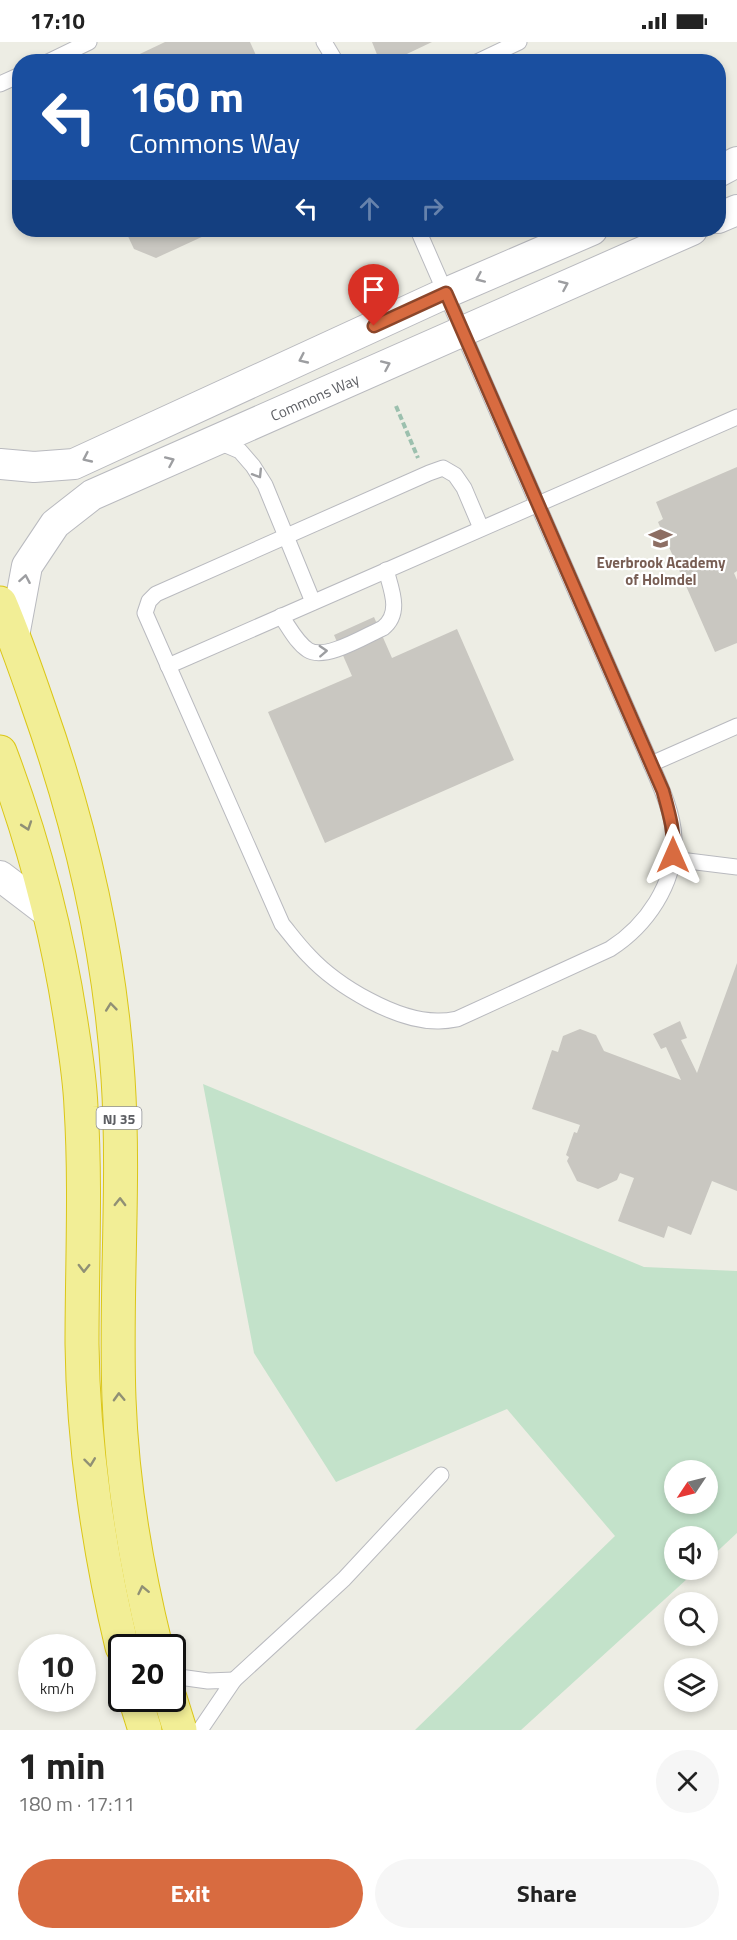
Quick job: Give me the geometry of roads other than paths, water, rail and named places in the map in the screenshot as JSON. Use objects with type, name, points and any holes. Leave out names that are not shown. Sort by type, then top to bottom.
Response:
[{"type":"highway","name":"NJ 35","points":[[0,603],[58,760],[93,895],[108,986],[118,1077],[121,1170],[118,1364],[122,1451],[134,1541],[153,1634]]},
{"type":"highway","name":"NJ 35","points":[[3,769],[32,842],[66,991],[81,1104],[84,1206],[82,1345],[87,1438],[107,1578],[119,1634]]},
{"type":"highway","points":[[139,1712],[145,1730]]},
{"type":"highway","points":[[174,1712],[180,1730]]},
{"type":"street","points":[[0,464],[34,466],[74,464],[446,293],[576,237]]},
{"type":"street","name":"Commons Way","points":[[14,636],[27,566],[55,524],[92,495],[676,237]]},
{"type":"street","points":[[0,876],[50,914]]},
{"type":"lane","points":[[64,54],[89,42]]},
{"type":"lane","points":[[494,54],[519,42]]},
{"type":"lane","points":[[421,237],[663,791],[674,840],[672,859],[662,891],[634,931],[610,949],[458,1019],[439,1022],[420,1019],[379,1006],[346,987],[310,957],[282,924],[145,612],[149,601],[156,594],[442,468],[455,475],[464,488],[481,528]]},
{"type":"lane","points":[[168,666],[737,417]]},
{"type":"lane","points":[[212,442],[240,451],[265,485],[313,602]]},
{"type":"lane","points":[[282,616],[299,642],[309,651],[328,652],[339,648],[383,628],[393,617],[393,598],[386,570]]},
{"type":"lane","points":[[651,764],[737,726]]},
{"type":"lane","points":[[672,859],[737,867]]},
{"type":"lane","points":[[200,1730],[234,1680],[344,1579],[441,1475]]},
{"type":"lane","points":[[186,1678],[234,1680]]},
{"type":"place","name":"Everbrook Academy of Holmdel","points":[[661,538]]}]
